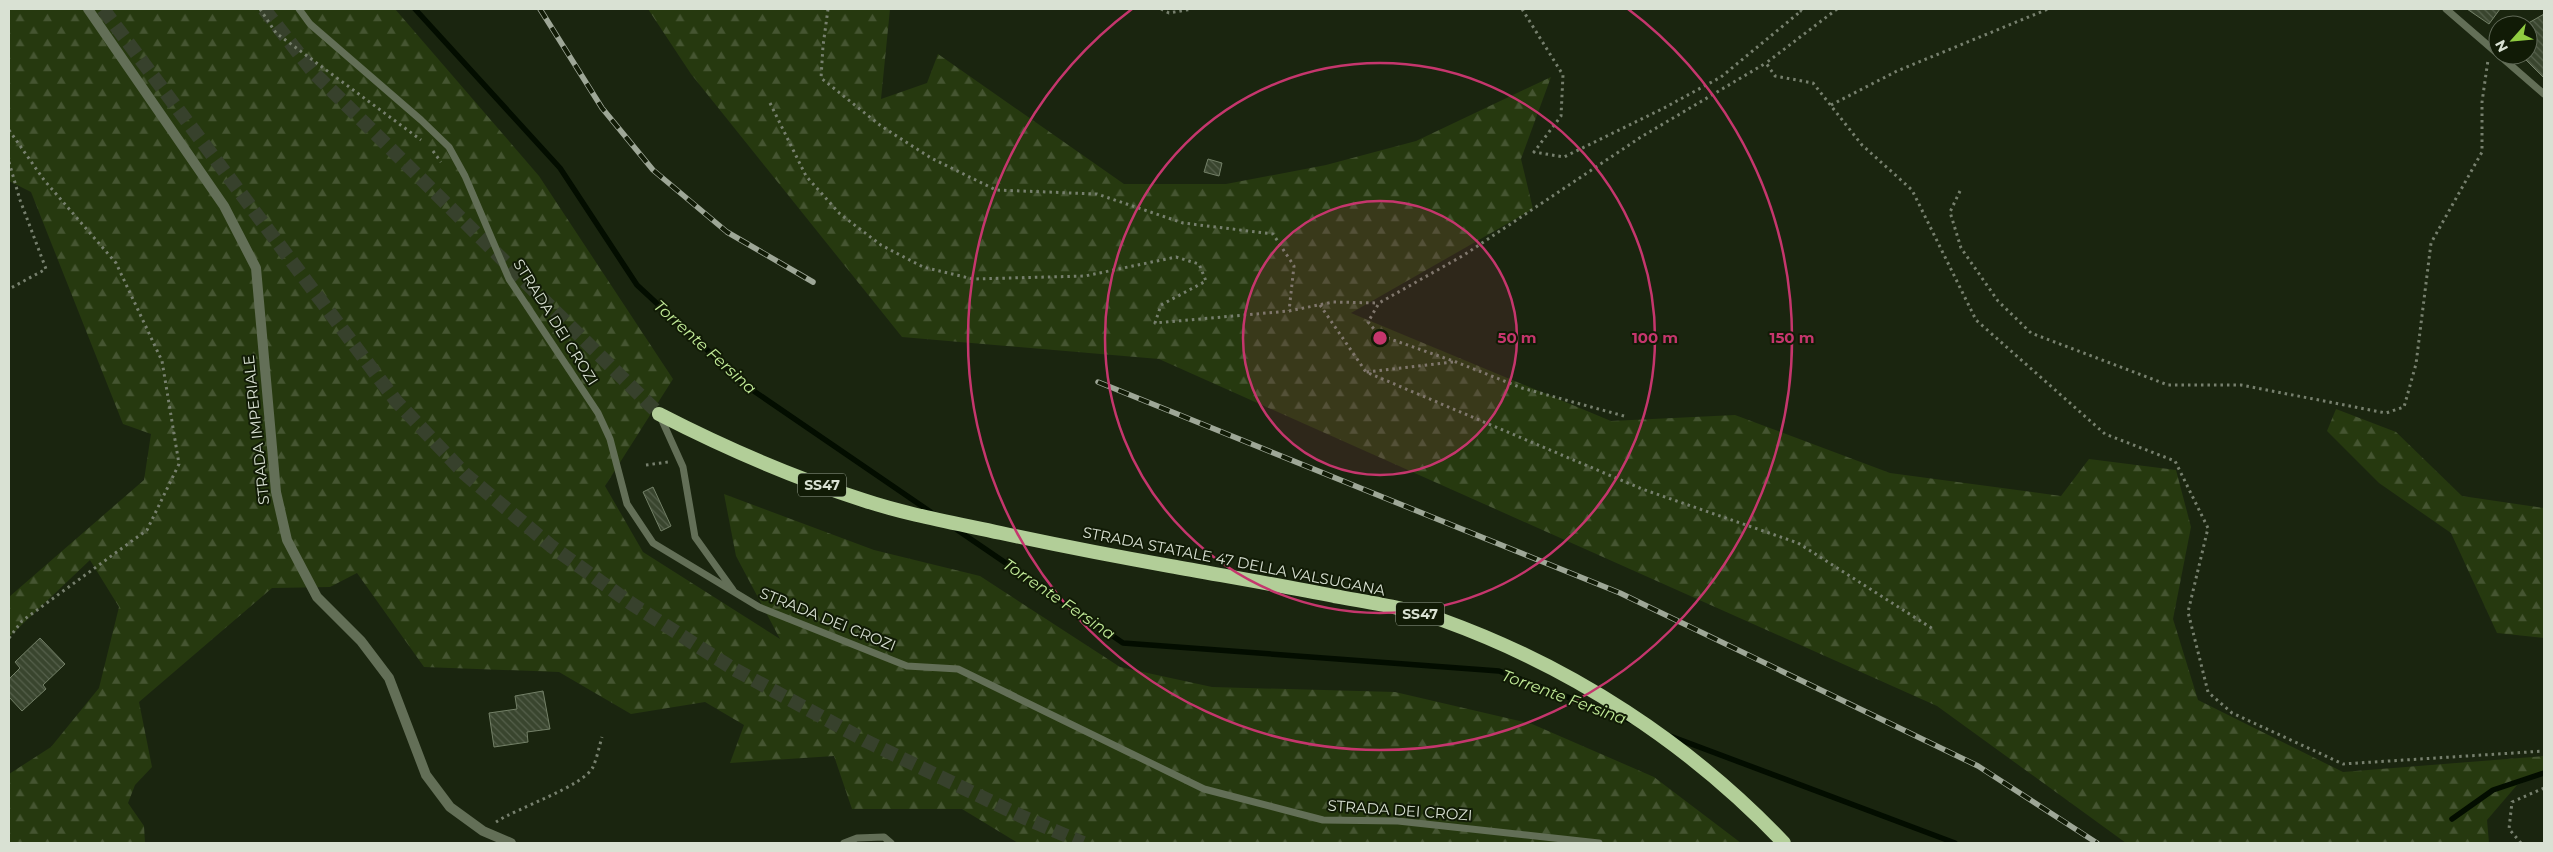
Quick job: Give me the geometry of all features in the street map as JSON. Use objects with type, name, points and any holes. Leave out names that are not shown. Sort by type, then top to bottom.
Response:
[{"type":"highway","name":"STRADA STATALE 47 DELLA VALSUGANA","points":[[659,414],[714,443],[763,464],[864,500],[927,518],[1136,560],[1379,604],[1439,619],[1495,642],[1561,673],[1616,704],[1693,759],[1732,791],[1784,843]]},
{"type":"street","name":"STRADA IMPERIALE","points":[[88,9],[224,206],[256,268],[276,492],[287,540],[317,597],[361,642],[389,678],[426,775],[450,807],[483,831],[511,843]]},
{"type":"lane","name":"STRADA DEI CROZI","points":[[299,9],[310,24],[421,120],[449,147],[465,176],[509,279],[598,414],[610,439],[627,504],[653,543],[759,607],[907,666],[958,669],[1204,789],[1324,820],[1398,821],[1599,843]]},
{"type":"lane","points":[[2446,9],[2488,45]]},
{"type":"lane","points":[[2510,65],[2544,94]]},
{"type":"lane","points":[[659,414],[680,460],[695,537],[734,592]]},
{"type":"lane","points":[[844,843],[857,838],[884,837],[891,843]]},
{"type":"path","points":[[260,9],[276,33],[427,144],[444,165]]},
{"type":"path","points":[[828,9],[821,78],[881,126],[931,158],[996,190],[1097,194],[1184,224],[1273,234],[1294,266],[1289,311]]},
{"type":"path","points":[[1161,9],[1169,13],[1192,9]]},
{"type":"path","points":[[1522,9],[1563,75],[1561,116],[1534,152],[1564,157],[1721,77],[1801,10],[1805,9]]},
{"type":"path","points":[[1624,416],[1522,388],[1379,335],[1368,322],[1379,303],[1464,255],[1641,137],[1766,63],[1837,9]]},
{"type":"path","points":[[1831,105],[1897,71],[2048,9]]},
{"type":"path","points":[[1960,191],[1950,212],[1960,248],[1998,301],[2031,333],[2168,385],[2241,385],[2386,413],[2404,407],[2416,364],[2431,243],[2482,152],[2482,102],[2488,61]]},
{"type":"path","points":[[1766,63],[1775,76],[1814,83],[1862,145],[1912,190],[1976,320],[2105,434],[2175,461],[2208,528],[2188,612],[2208,692],[2232,714],[2343,764],[2544,751]]},
{"type":"path","points":[[770,103],[806,176],[840,214],[880,245],[923,267],[974,279],[1085,276],[1176,257],[1199,264],[1206,281],[1161,305],[1155,323],[1289,311],[1333,302],[1379,303]]},
{"type":"path","points":[[9,130],[44,180],[116,263],[162,361],[179,464],[147,530],[22,621],[9,638]]},
{"type":"path","points":[[9,162],[20,200],[46,269],[9,290]]},
{"type":"path","points":[[1320,305],[1366,372],[1642,490],[1798,544],[1933,629]]},
{"type":"path","points":[[1366,372],[1456,362]]},
{"type":"path","points":[[646,466],[680,460]]},
{"type":"path","points":[[483,831],[510,812],[577,783],[592,768],[602,737]]},
{"type":"path","points":[[2521,843],[2509,829],[2512,802],[2544,788]]},
{"type":"green space","points":[[9,9],[395,9],[539,176],[673,379],[605,486],[643,552],[780,639],[736,556],[724,494],[874,550],[980,576],[1120,667],[1212,687],[1395,692],[1532,724],[1654,777],[1741,843],[1018,843],[962,809],[852,809],[834,756],[730,763],[744,725],[705,702],[631,714],[559,672],[424,667],[357,573],[330,587],[272,588],[139,702],[152,767],[135,785],[128,803],[144,826],[145,843],[9,843],[9,774],[51,747],[99,688],[119,607],[90,560],[9,637],[9,597],[144,480],[151,434],[123,424],[31,192],[9,181]]},
{"type":"green space","points":[[648,9],[890,9],[881,99],[927,83],[938,54],[1124,184],[1226,184],[1326,165],[1416,141],[1551,77],[1521,159],[1533,209],[1351,313],[1611,421],[1735,415],[1890,473],[2061,496],[2089,459],[2176,470],[2191,527],[2173,619],[2198,700],[2343,772],[2544,756],[2544,774],[2517,785],[2487,820],[2489,843],[2126,843],[1937,706],[1159,359],[902,337],[691,74]]},
{"type":"green space","points":[[2336,409],[2396,432],[2462,496],[2544,508],[2544,638],[2497,633],[2451,533],[2379,483],[2327,431]]},
{"type":"building","points":[[2467,9],[2500,9],[2496,15],[2488,15],[2488,23]]},
{"type":"building","points":[[2544,14],[2544,78],[2531,65],[2538,65],[2538,17]]},
{"type":"building","points":[[1208,159],[1222,163],[1219,176],[1204,172]]},
{"type":"building","points":[[653,487],[671,526],[661,531],[643,492]]},
{"type":"building","points":[[40,638],[65,664],[43,685],[46,689],[22,711],[9,697],[9,679],[20,668],[15,662]]},
{"type":"building","points":[[543,691],[550,729],[527,732],[528,742],[494,747],[489,713],[517,709],[515,696]]},
{"type":"waterway","name":"Torrente Fersina","points":[[415,9],[560,168],[637,285],[745,385],[935,515]]},
{"type":"waterway","name":"Torrente Fersina","points":[[953,527],[1123,643],[1499,671],[1631,721]]},
{"type":"waterway","name":"Torrente Fersina","points":[[1670,736],[1955,843]]},
{"type":"waterway","points":[[2452,819],[2493,790],[2544,773]]},
{"type":"tunnel","points":[[103,9],[396,401],[465,474],[551,546],[629,602],[732,668],[866,741],[1023,817],[1083,843]]},
{"type":"tunnel","points":[[264,9],[314,73],[659,414]]},
{"type":"railway","points":[[540,9],[602,108],[653,170],[727,232],[813,282]]},
{"type":"railway","points":[[1098,382],[1620,593],[1978,766],[2097,843]]}]
